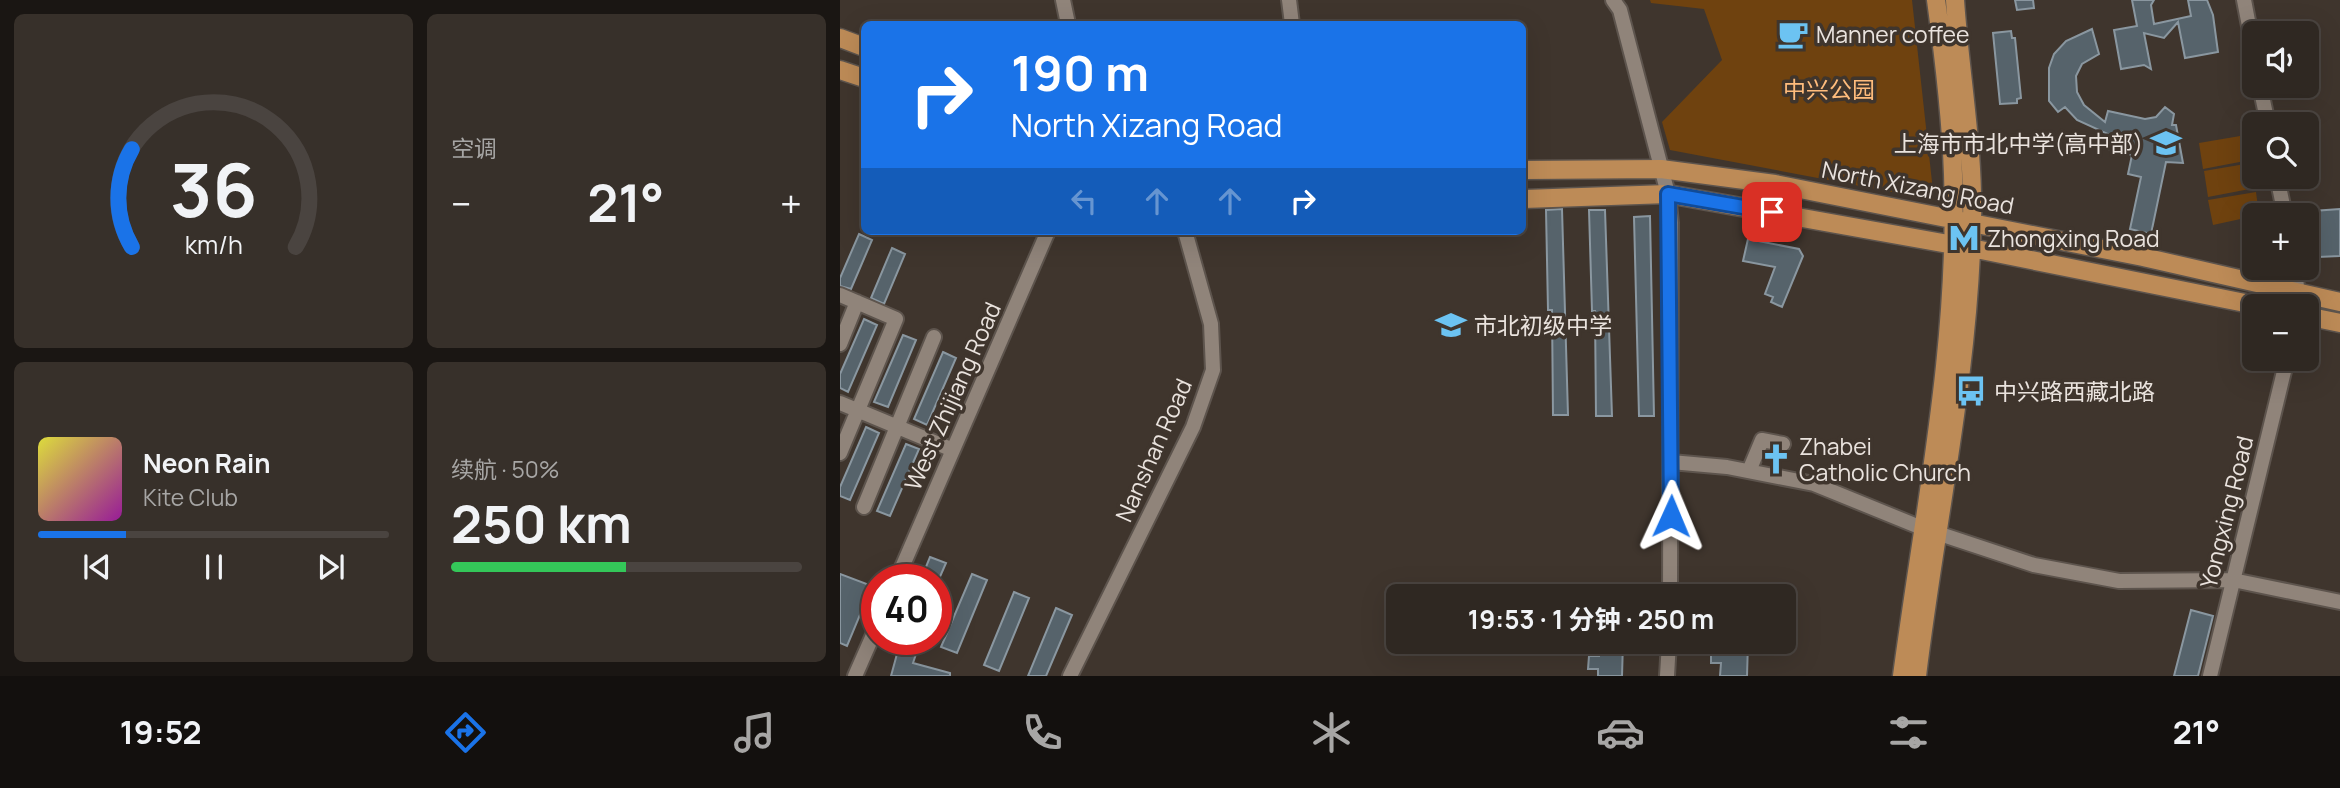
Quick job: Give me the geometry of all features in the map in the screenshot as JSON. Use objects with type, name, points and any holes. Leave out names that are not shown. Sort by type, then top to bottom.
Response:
[{"type":"main road","points":[[1917,676],[1953,219],[1951,133],[1936,0]]},
{"type":"main road","points":[[1902,676],[1959,392],[1971,248],[1969,134],[1955,0]]},
{"type":"main road","points":[[840,38],[861,46]]},
{"type":"main road","points":[[840,70],[861,77]]},
{"type":"main road","name":"North Xizang Road","points":[[1526,170],[1661,169],[1775,184],[2143,257],[2277,294]]},
{"type":"main road","points":[[1526,199],[1668,194],[1971,248],[2242,302]]},
{"type":"main road","name":"North Xizang Road","points":[[2319,301],[2340,302]]},
{"type":"main road","points":[[2319,319],[2340,323]]},
{"type":"street","points":[[1063,0],[1067,21]]},
{"type":"street","points":[[1289,0],[1292,21]]},
{"type":"street","points":[[1614,0],[1620,10],[1668,194],[1670,584]]},
{"type":"street","points":[[2244,0],[2248,21]]},
{"type":"street","name":"West Zhijiang Road","points":[[904,564],[1046,235]]},
{"type":"street","name":"Nanshan Road","points":[[1070,676],[1193,427],[1213,370],[1211,324],[1186,235]]},
{"type":"street","points":[[840,295],[896,319],[840,453]]},
{"type":"street","points":[[840,344],[858,302]]},
{"type":"street","points":[[864,507],[934,337]]},
{"type":"street","name":"Yongxing Road","points":[[2210,676],[2284,371]]},
{"type":"street","points":[[840,403],[953,450]]},
{"type":"street","points":[[1749,471],[1762,440],[1783,444]]},
{"type":"street","points":[[1671,462],[1749,471],[1838,491],[1930,530],[2034,565],[2119,581],[2233,580],[2340,602]]},
{"type":"street","points":[[1667,676],[1668,654]]},
{"type":"street","points":[[855,676],[864,655]]},
{"type":"green space","name":"中兴公园","points":[[1650,0],[1912,0],[1934,200],[1670,150],[1662,122],[1722,60],[1704,9],[1651,3]]},
{"type":"green space","points":[[2242,136],[2242,162],[2203,169],[2199,143]]},
{"type":"green space","points":[[2242,165],[2242,189],[2250,189],[2208,197],[2204,171]]},
{"type":"green space","points":[[2256,192],[2257,203],[2242,203],[2242,219],[2213,225],[2208,200]]},
{"type":"building","points":[[2015,0],[2033,0],[2034,8],[2017,10]]},
{"type":"building","points":[[2132,0],[2154,0],[2151,5],[2154,24],[2191,16],[2188,0],[2207,0],[2213,15],[2218,52],[2185,58],[2178,22],[2164,38],[2144,33],[2151,69],[2144,65],[2121,69],[2114,30],[2137,26]]},
{"type":"building","points":[[2092,29],[2099,54],[2082,64],[2076,76],[2077,92],[2084,105],[2105,122],[2108,111],[2145,119],[2156,117],[2165,107],[2174,114],[2172,125],[2176,125],[2183,163],[2166,162],[2151,234],[2130,229],[2141,177],[2128,174],[2132,155],[2105,149],[2108,134],[2077,120],[2065,107],[2058,112],[2049,101],[2049,68],[2054,54],[2066,41]]},
{"type":"building","points":[[2011,31],[2012,38],[2015,38],[2021,98],[2017,99],[2017,103],[2000,104],[1993,33]]},
{"type":"building","points":[[1562,209],[1568,415],[1553,415],[1552,310],[1548,310],[1546,210]]},
{"type":"building","points":[[2340,209],[2340,256],[2319,257],[2319,211]]},
{"type":"building","points":[[1589,210],[1605,210],[1612,416],[1596,416],[1595,311],[1592,311]]},
{"type":"building","points":[[1650,216],[1654,416],[1639,416],[1634,217]]},
{"type":"building","points":[[859,234],[872,240],[851,289],[840,286],[840,278]]},
{"type":"building","points":[[1748,239],[1799,249],[1803,256],[1782,307],[1771,302],[1773,297],[1765,294],[1775,267],[1743,261]]},
{"type":"building","points":[[892,248],[905,254],[884,304],[871,298]]},
{"type":"building","points":[[864,319],[877,325],[848,392],[840,388],[840,374]]},
{"type":"building","points":[[903,335],[916,340],[888,407],[874,402]]},
{"type":"building","points":[[943,352],[956,358],[927,425],[914,419]]},
{"type":"building","points":[[866,427],[879,433],[850,500],[840,496],[840,487]]},
{"type":"building","points":[[906,444],[919,449],[890,516],[877,511]]},
{"type":"building","points":[[930,557],[946,563],[946,564],[927,564]]},
{"type":"building","points":[[840,574],[861,582],[861,612],[847,646],[840,643]]},
{"type":"building","points":[[972,574],[987,580],[957,653],[952,651],[952,621]]},
{"type":"building","points":[[1014,592],[1029,598],[999,671],[984,665]]},
{"type":"building","points":[[1056,608],[1072,615],[1046,676],[1028,676]]},
{"type":"building","points":[[2191,610],[2213,616],[2198,676],[2174,676]]},
{"type":"building","points":[[1623,654],[1622,676],[1598,676],[1598,669],[1588,669],[1589,656]]},
{"type":"building","points":[[1711,654],[1748,654],[1747,676],[1720,676],[1721,663],[1711,663]]},
{"type":"building","points":[[897,655],[916,655],[913,663],[950,673],[950,676],[891,676]]},
{"type":"place","name":"Manner coffee","points":[[1793,34]]},
{"type":"place","name":"上海市市北中学(高中部)","points":[[2166,143]]},
{"type":"place","name":"Zhongxing Road","points":[[1964,238]]},
{"type":"place","name":"市北初级中学","points":[[1451,325]]},
{"type":"place","name":"中兴路西藏北路","points":[[1971,391]]},
{"type":"place","name":"Zhabei Catholic Church","points":[[1776,459]]},
{"type":"route","points":[[1671,516],[1671,223],[1668,194],[1772,212]]}]
